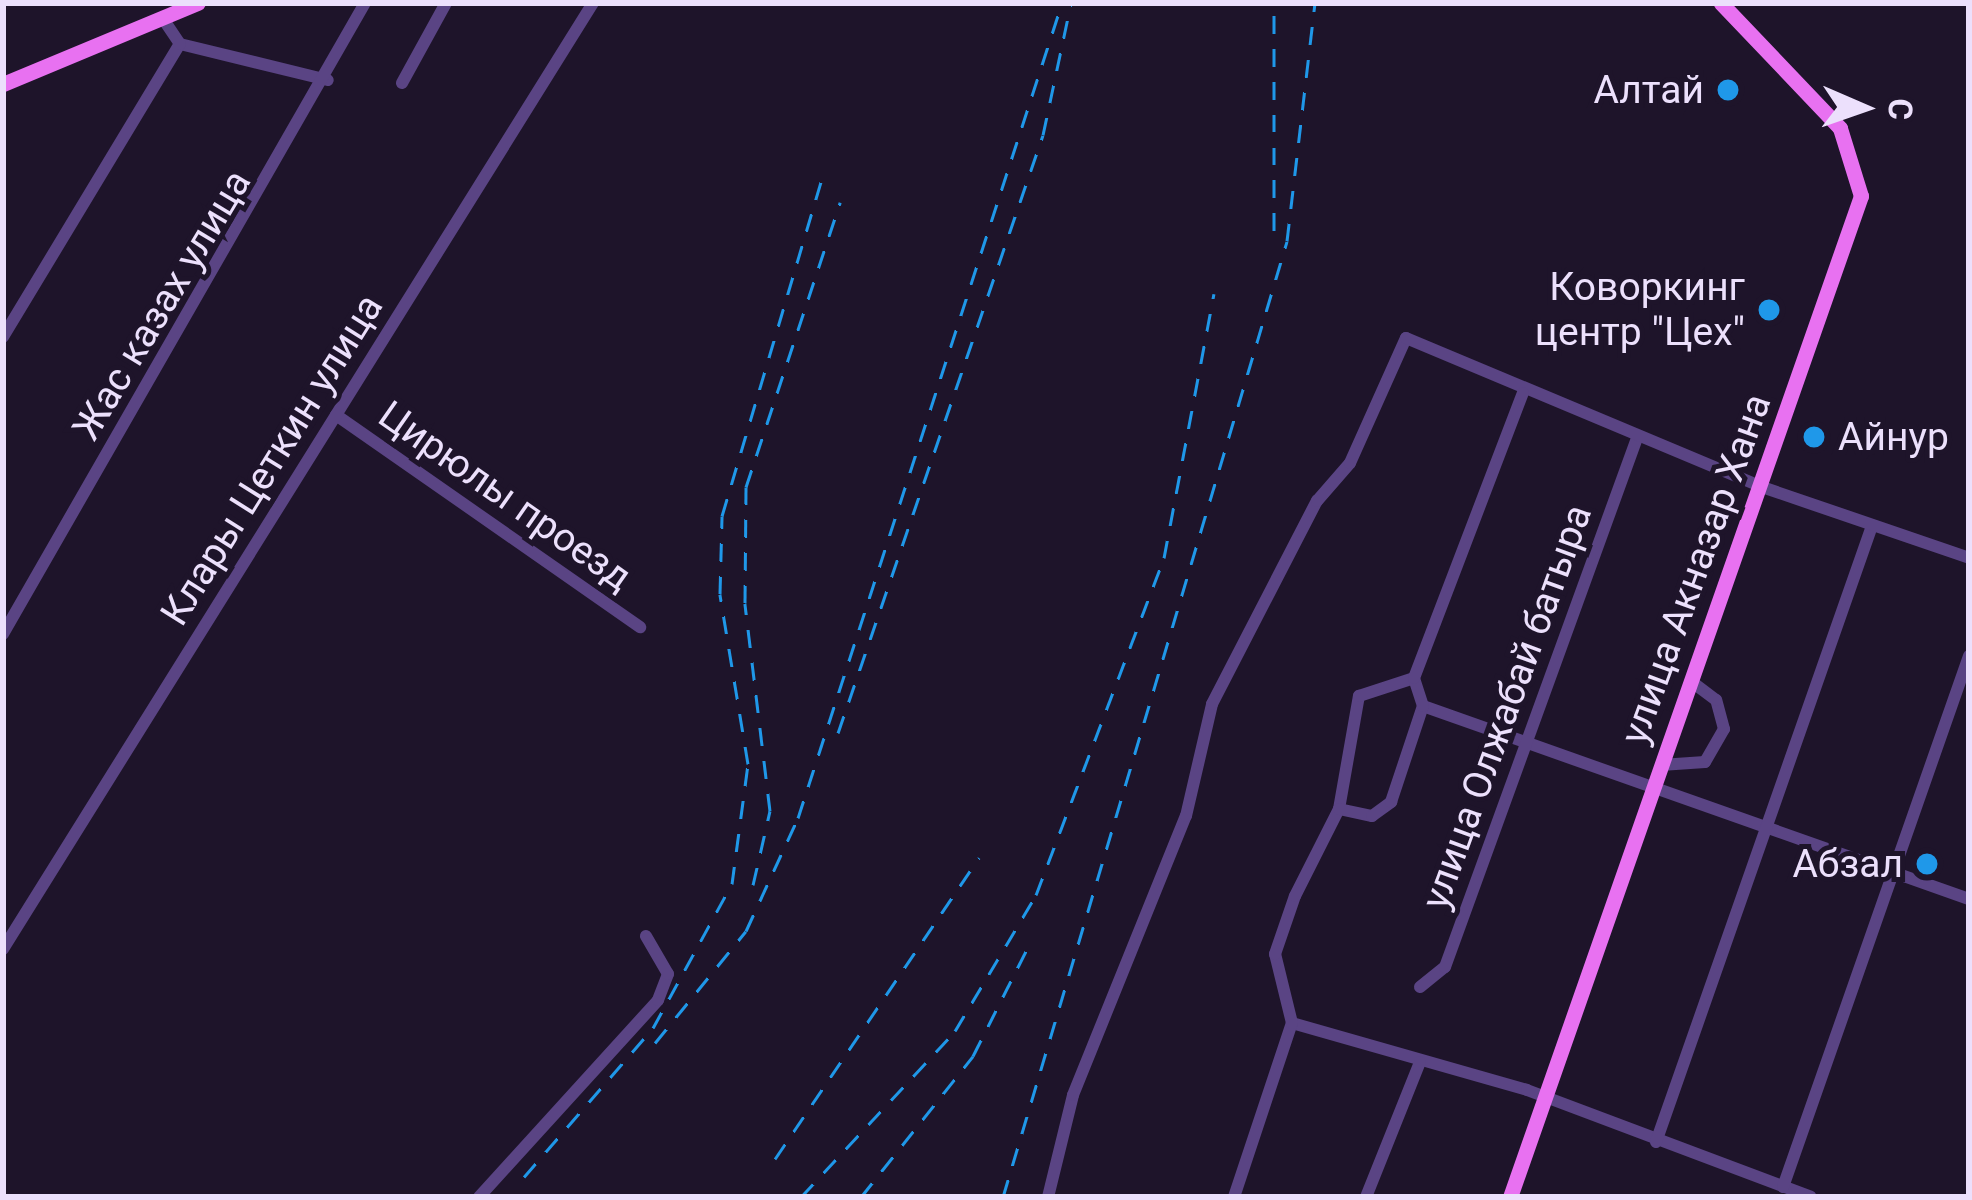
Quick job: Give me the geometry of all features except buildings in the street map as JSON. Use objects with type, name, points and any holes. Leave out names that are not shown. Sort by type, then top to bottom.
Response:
[{"type":"main road","points":[[3,84],[198,3]]},
{"type":"main road","name":"улица Акназар Хана","points":[[1510,1197],[1652,786],[1851,238],[1860,172],[1840,128],[1721,3]]},
{"type":"street","name":"Жас казах улица","points":[[3,634],[328,80],[365,3]]},
{"type":"street","points":[[402,82],[446,3]]},
{"type":"street","name":"Клары Цеткин улица","points":[[3,949],[593,3]]},
{"type":"street","points":[[162,17],[179,44],[328,80]]},
{"type":"street","points":[[3,337],[179,44]]},
{"type":"street","points":[[1048,1197],[1073,1095],[1186,816],[1212,704],[1317,501],[1350,463],[1406,338],[1523,393],[1762,487],[1969,558]]},
{"type":"street","points":[[1339,809],[1382,814],[1423,706],[1414,678],[1523,393]]},
{"type":"street","name":"Цирюлы проезд","points":[[336,415],[640,627]]},
{"type":"street","name":"улица Олжабай батыра","points":[[1420,987],[1445,967],[1637,437]]},
{"type":"street","points":[[1656,1142],[1772,825],[1872,526]]},
{"type":"street","points":[[1783,1187],[1969,656]]},
{"type":"street","points":[[1234,1197],[1292,1023],[1275,954],[1339,809],[1358,696],[1414,678]]},
{"type":"street","points":[[1661,764],[1705,762],[1724,729],[1716,700],[1691,681]]},
{"type":"street","points":[[1423,706],[1772,825],[1969,899]]},
{"type":"street","points":[[479,1197],[658,1000],[668,974],[646,936]]},
{"type":"street","points":[[1292,1023],[1545,1102],[1811,1197]]},
{"type":"street","points":[[1366,1197],[1420,1062]]},
{"type":"railway","points":[[655,1043],[746,931],[798,818],[1062,3]]},
{"type":"railway","points":[[838,733],[1043,135],[1071,3]]},
{"type":"railway","points":[[1274,3],[1274,231]]},
{"type":"railway","points":[[1003,1197],[1287,241],[1315,3]]},
{"type":"railway","points":[[524,1177],[653,1028],[732,884],[748,764],[720,594],[722,516],[821,181]]},
{"type":"railway","points":[[753,885],[770,811],[745,603],[746,487],[840,202]]},
{"type":"railway","points":[[801,1197],[955,1031],[1036,895],[1164,558],[1214,294]]},
{"type":"railway","points":[[775,1159],[979,858]]},
{"type":"railway","points":[[861,1197],[973,1056],[1032,939]]},
{"type":"place","name":"Алтай","points":[[1728,90]]},
{"type":"place","name":"Коворкинг центр \"Цех\"","points":[[1769,310]]},
{"type":"place","name":"Айнур","points":[[1814,437]]},
{"type":"place","name":"Абзал","points":[[1927,864]]}]
